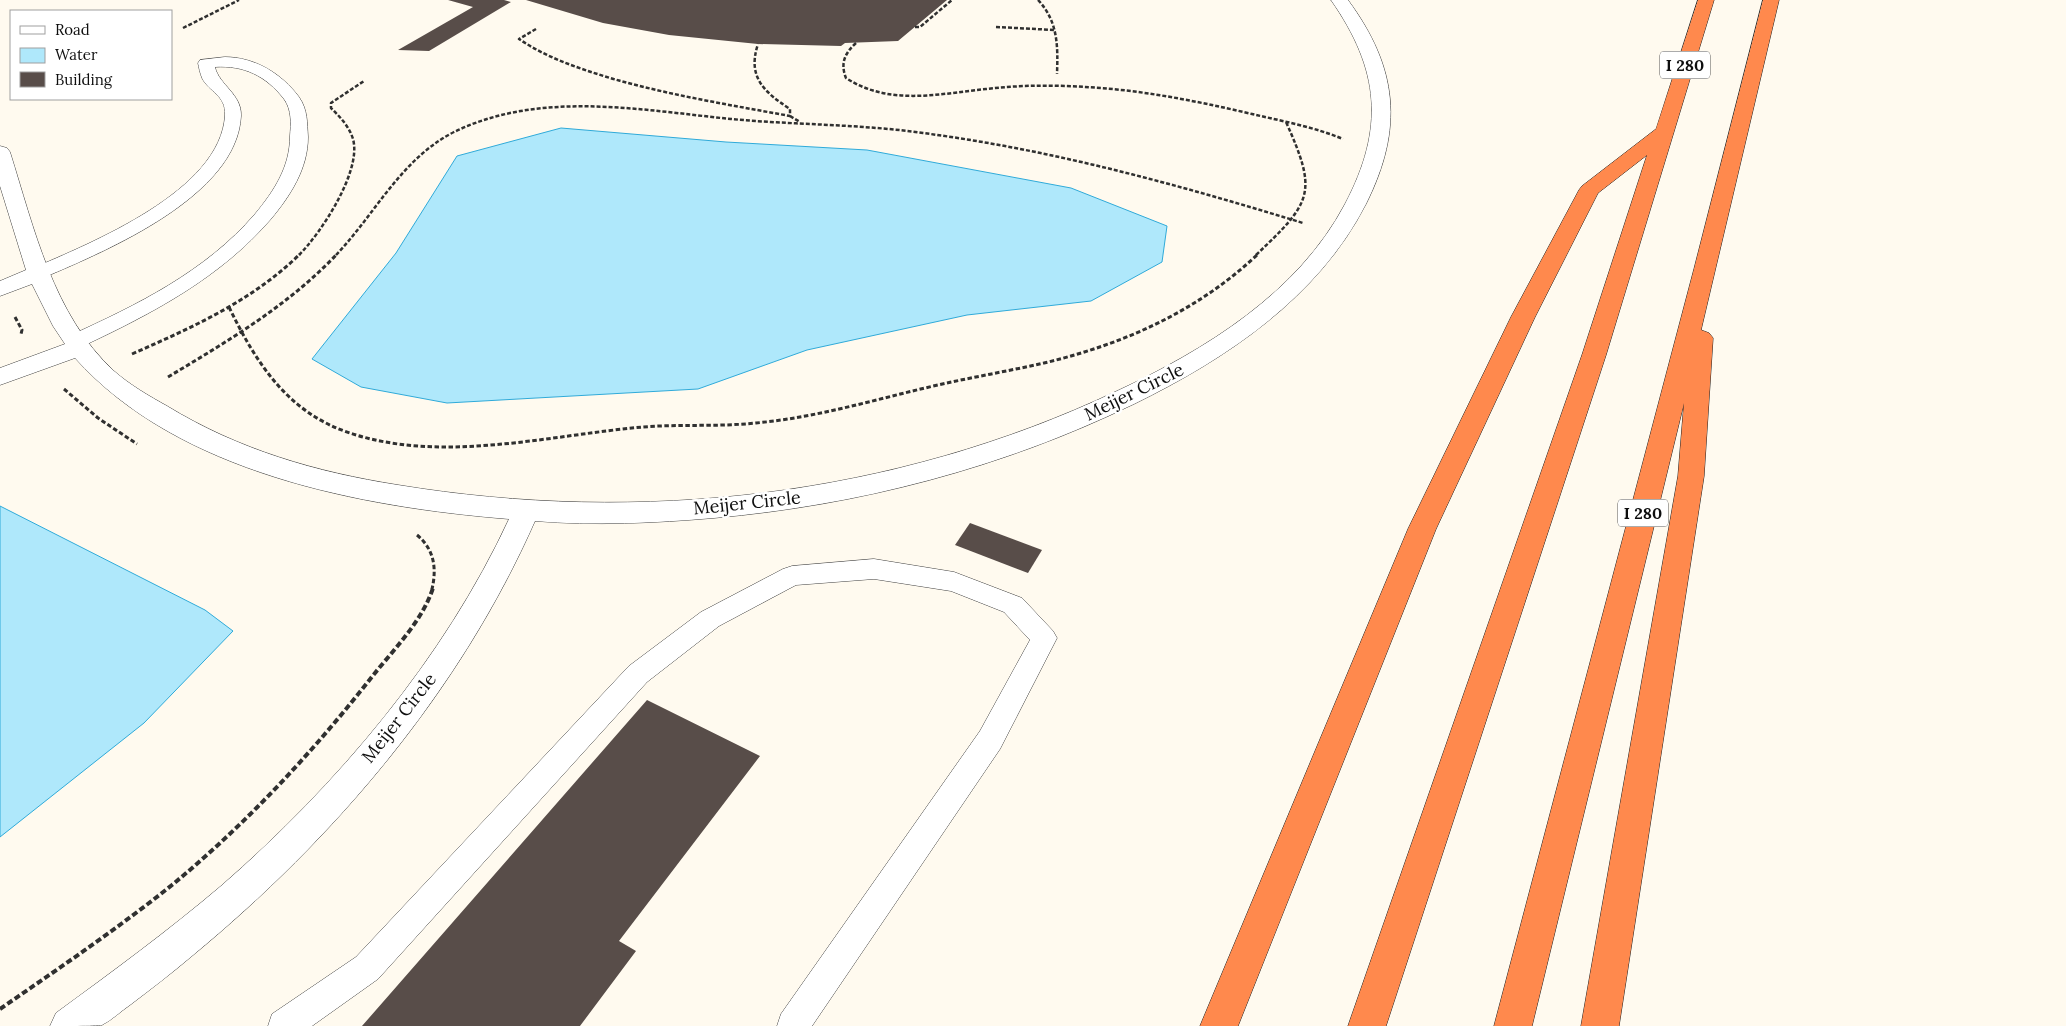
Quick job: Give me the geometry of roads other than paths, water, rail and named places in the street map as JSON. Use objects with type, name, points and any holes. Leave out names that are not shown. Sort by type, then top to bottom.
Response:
[{"type":"highway","name":"I 280","points":[[1367,1026],[1594,356],[1706,0]]},
{"type":"highway","name":"I 280","points":[[1513,1026],[1705,269],[1771,0]]},
{"type":"highway","points":[[1219,1026],[1422,530],[1523,317],[1589,190],[1665,130]]},
{"type":"highway","points":[[1600,1026],[1691,476],[1705,269]]},
{"type":"street","name":"Meijer Circle","points":[[69,1026],[180,942],[232,899],[287,847],[362,766],[425,686],[481,603],[526,511],[627,513],[736,506],[861,487],[928,471],[1033,438],[1107,408],[1146,389],[1220,346],[1273,305],[1298,281],[1338,234],[1359,199],[1368,178],[1381,131],[1376,77],[1367,46],[1352,18],[1339,0]]},
{"type":"street","points":[[0,152],[38,273],[53,308],[78,344],[106,377],[134,397],[198,435],[279,469],[325,482],[381,494],[440,503],[526,511]]},
{"type":"street","points":[[0,289],[38,273]]},
{"type":"street","points":[[0,377],[78,344]]},
{"type":"lane","points":[[38,273],[91,251],[134,228],[186,192],[210,168],[226,144],[233,115],[227,95],[210,78],[206,64],[242,63],[270,78],[289,93],[298,114],[299,152],[288,183],[262,218],[226,254],[187,284],[147,308],[78,344]]},
{"type":"lane","points":[[284,1026],[367,968],[638,674],[710,619],[792,576],[874,569],[954,582],[1013,605],[1044,638],[990,740],[793,1026]]},
{"type":"water","points":[[561,128],[726,142],[867,150],[1071,188],[1167,226],[1162,262],[1091,301],[967,315],[807,350],[698,389],[447,403],[361,387],[312,359],[396,253],[457,156]]},
{"type":"water","points":[[0,506],[205,610],[233,631],[144,723],[0,837]]}]
